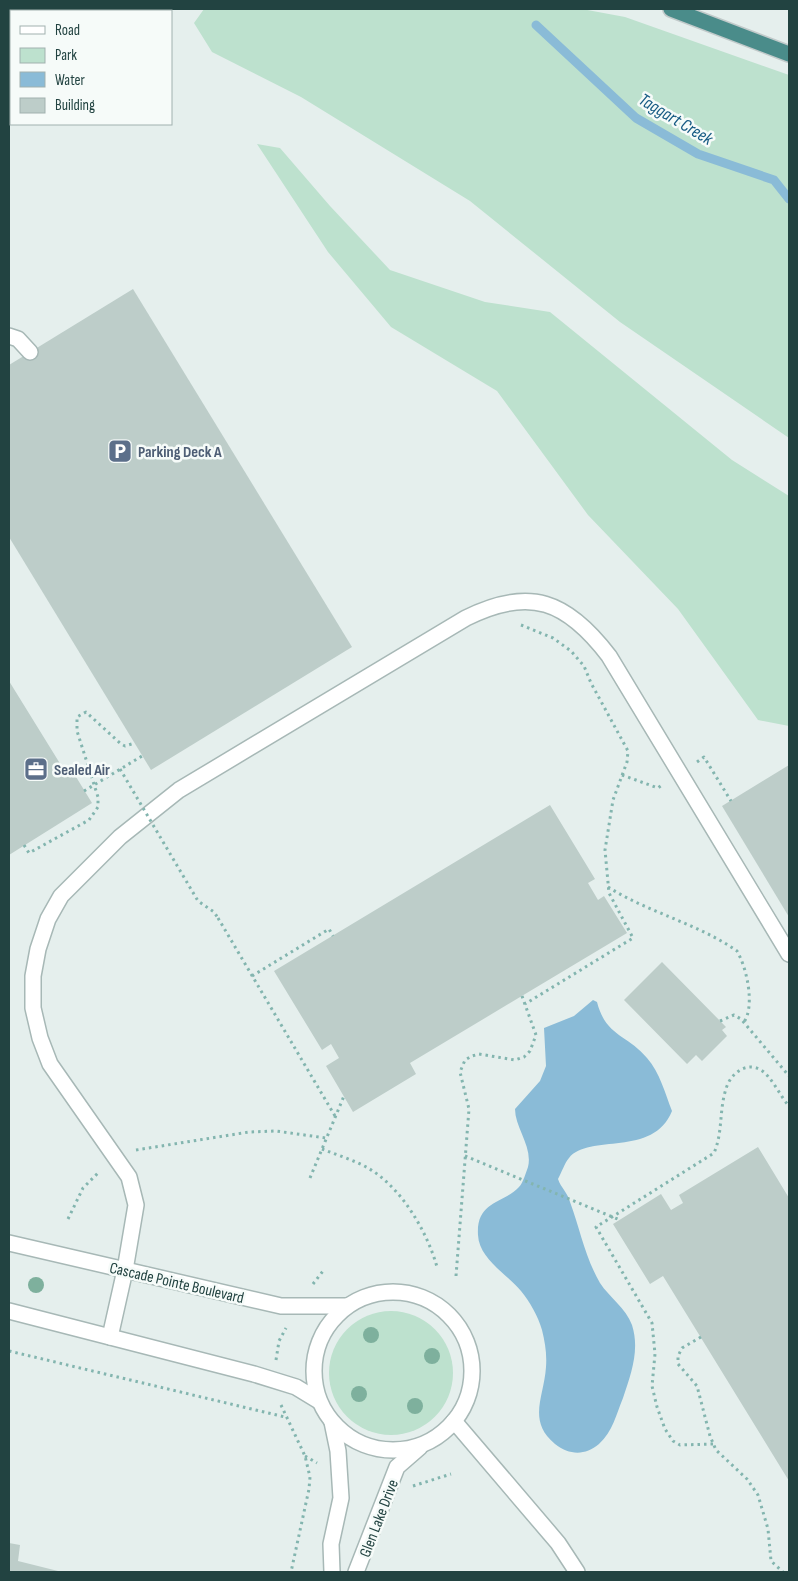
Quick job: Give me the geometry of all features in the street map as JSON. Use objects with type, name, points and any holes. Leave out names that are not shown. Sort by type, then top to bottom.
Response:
[{"type":"highway","points":[[671,9],[789,54]]},
{"type":"street","points":[[9,336],[18,339],[30,352]]},
{"type":"street","points":[[110,1337],[125,1270],[136,1205],[131,1184],[118,1160],[50,1064],[40,1038],[33,1008],[33,976],[38,949],[48,919],[61,896],[120,837],[179,790],[489,606],[527,601],[540,602],[560,610],[597,640],[609,656],[789,954]]},
{"type":"street","name":"Cascade Pointe Boulevard","points":[[9,1243],[281,1306],[347,1306]]},
{"type":"street","points":[[400,1292],[426,1298],[449,1314],[465,1336],[473,1363],[470,1390],[461,1413],[444,1432],[423,1445],[399,1450],[374,1448],[351,1438],[332,1422],[319,1400],[314,1376],[316,1352],[328,1326],[347,1306],[372,1294],[400,1292]]},
{"type":"street","points":[[9,1311],[277,1381],[296,1387],[319,1400]]},
{"type":"street","points":[[454,1421],[558,1543],[577,1572]]},
{"type":"street","name":"Glen Lake Drive","points":[[332,1422],[338,1451],[341,1498],[331,1544],[332,1572]]},
{"type":"street","name":"Glen Lake Drive","points":[[356,1572],[365,1554],[379,1509],[397,1467],[423,1445]]},
{"type":"path","points":[[519,625],[553,638],[571,651],[584,666],[591,683],[628,751],[608,825],[605,850],[608,887],[612,902],[633,938],[525,1004]]},
{"type":"path","points":[[24,845],[30,853],[89,820],[98,807],[98,797],[77,731],[77,717],[86,712],[121,744],[125,746],[135,743]]},
{"type":"path","points":[[84,791],[142,756]]},
{"type":"path","points":[[120,769],[198,901],[214,912],[218,918],[335,1116]]},
{"type":"path","points":[[608,887],[637,904],[683,920],[737,951],[742,959],[750,1003],[750,1010],[744,1022]]},
{"type":"path","points":[[252,976],[329,929],[333,936]]},
{"type":"path","points":[[456,1276],[469,1109],[460,1072],[465,1060],[479,1054],[515,1060],[524,1057],[530,1052],[536,1035],[522,996]]},
{"type":"path","points":[[720,1021],[734,1014],[744,1022],[789,1076]]},
{"type":"path","points":[[713,1444],[680,1445],[673,1441],[665,1429],[652,1386],[655,1354],[652,1323],[596,1227],[714,1153],[718,1142],[726,1088],[737,1071],[746,1067],[763,1071],[789,1106]]},
{"type":"path","points":[[310,1178],[344,1096]]},
{"type":"path","points":[[68,1219],[88,1181],[129,1152],[249,1132],[276,1131],[326,1138]]},
{"type":"path","points":[[322,1149],[367,1168],[392,1188],[409,1209],[431,1247],[437,1267]]},
{"type":"path","points":[[465,1156],[620,1220]]},
{"type":"path","points":[[291,1572],[310,1477],[305,1456],[286,1417],[275,1368],[280,1341],[298,1307],[324,1271]]},
{"type":"path","points":[[701,1337],[682,1348],[678,1356],[678,1364],[697,1386],[716,1450],[747,1480],[758,1495],[768,1529],[771,1561],[783,1572]]},
{"type":"path","points":[[9,1351],[286,1417]]},
{"type":"green space","points":[[204,9],[582,9],[625,17],[789,75],[789,438],[620,322],[470,201],[301,97],[212,52],[194,23]]},
{"type":"green space","points":[[257,144],[280,148],[330,206],[390,270],[485,302],[550,312],[732,460],[789,496],[789,726],[758,720],[678,609],[588,515],[497,391],[391,327],[328,252]]},
{"type":"green space","points":[[391,1311],[415,1316],[426,1321],[435,1329],[443,1338],[448,1349],[453,1373],[448,1397],[443,1408],[435,1417],[426,1425],[415,1430],[391,1435],[367,1430],[356,1425],[347,1417],[339,1408],[334,1397],[329,1373],[334,1349],[339,1338],[347,1329],[356,1321],[367,1316]]},
{"type":"water","points":[[593,1000],[597,1002],[606,1022],[612,1029],[639,1050],[652,1064],[662,1083],[672,1111],[663,1125],[651,1135],[636,1140],[591,1147],[578,1151],[567,1160],[558,1179],[569,1199],[595,1273],[600,1283],[629,1319],[632,1325],[635,1344],[634,1362],[629,1380],[611,1428],[604,1439],[594,1448],[577,1453],[560,1448],[546,1435],[539,1417],[546,1367],[546,1348],[540,1325],[528,1300],[521,1291],[488,1259],[480,1244],[478,1235],[481,1216],[486,1209],[513,1193],[519,1187],[528,1167],[528,1152],[515,1109],[540,1081],[546,1066],[544,1028],[574,1016]]},
{"type":"building","name":"Parking Deck A","points":[[133,289],[352,647],[151,770],[9,537],[9,365]]},
{"type":"building","name":"Sealed Air","points":[[9,681],[64,770],[70,767],[92,803],[9,855]]},
{"type":"building","points":[[789,765],[789,917],[722,806]]},
{"type":"building","points":[[550,805],[595,879],[588,883],[598,900],[604,896],[627,933],[410,1063],[416,1074],[353,1112],[326,1066],[339,1058],[331,1044],[322,1050],[274,971]]},
{"type":"building","points":[[662,962],[726,1027],[722,1030],[727,1036],[702,1061],[696,1055],[687,1064],[624,1000]]},
{"type":"building","points":[[758,1147],[789,1198],[789,1481],[663,1276],[650,1284],[613,1224],[661,1194],[671,1210],[683,1203],[679,1195]]},
{"type":"building","points":[[9,1543],[20,1545],[18,1561],[62,1572],[9,1572]]},
{"type":"waterway","name":"Taggart Creek","points":[[536,25],[636,118],[698,154],[774,180],[789,199]]},
{"type":"place","name":"Parking Deck A","points":[[120,451]]},
{"type":"place","name":"Sealed Air","points":[[36,769]]}]
